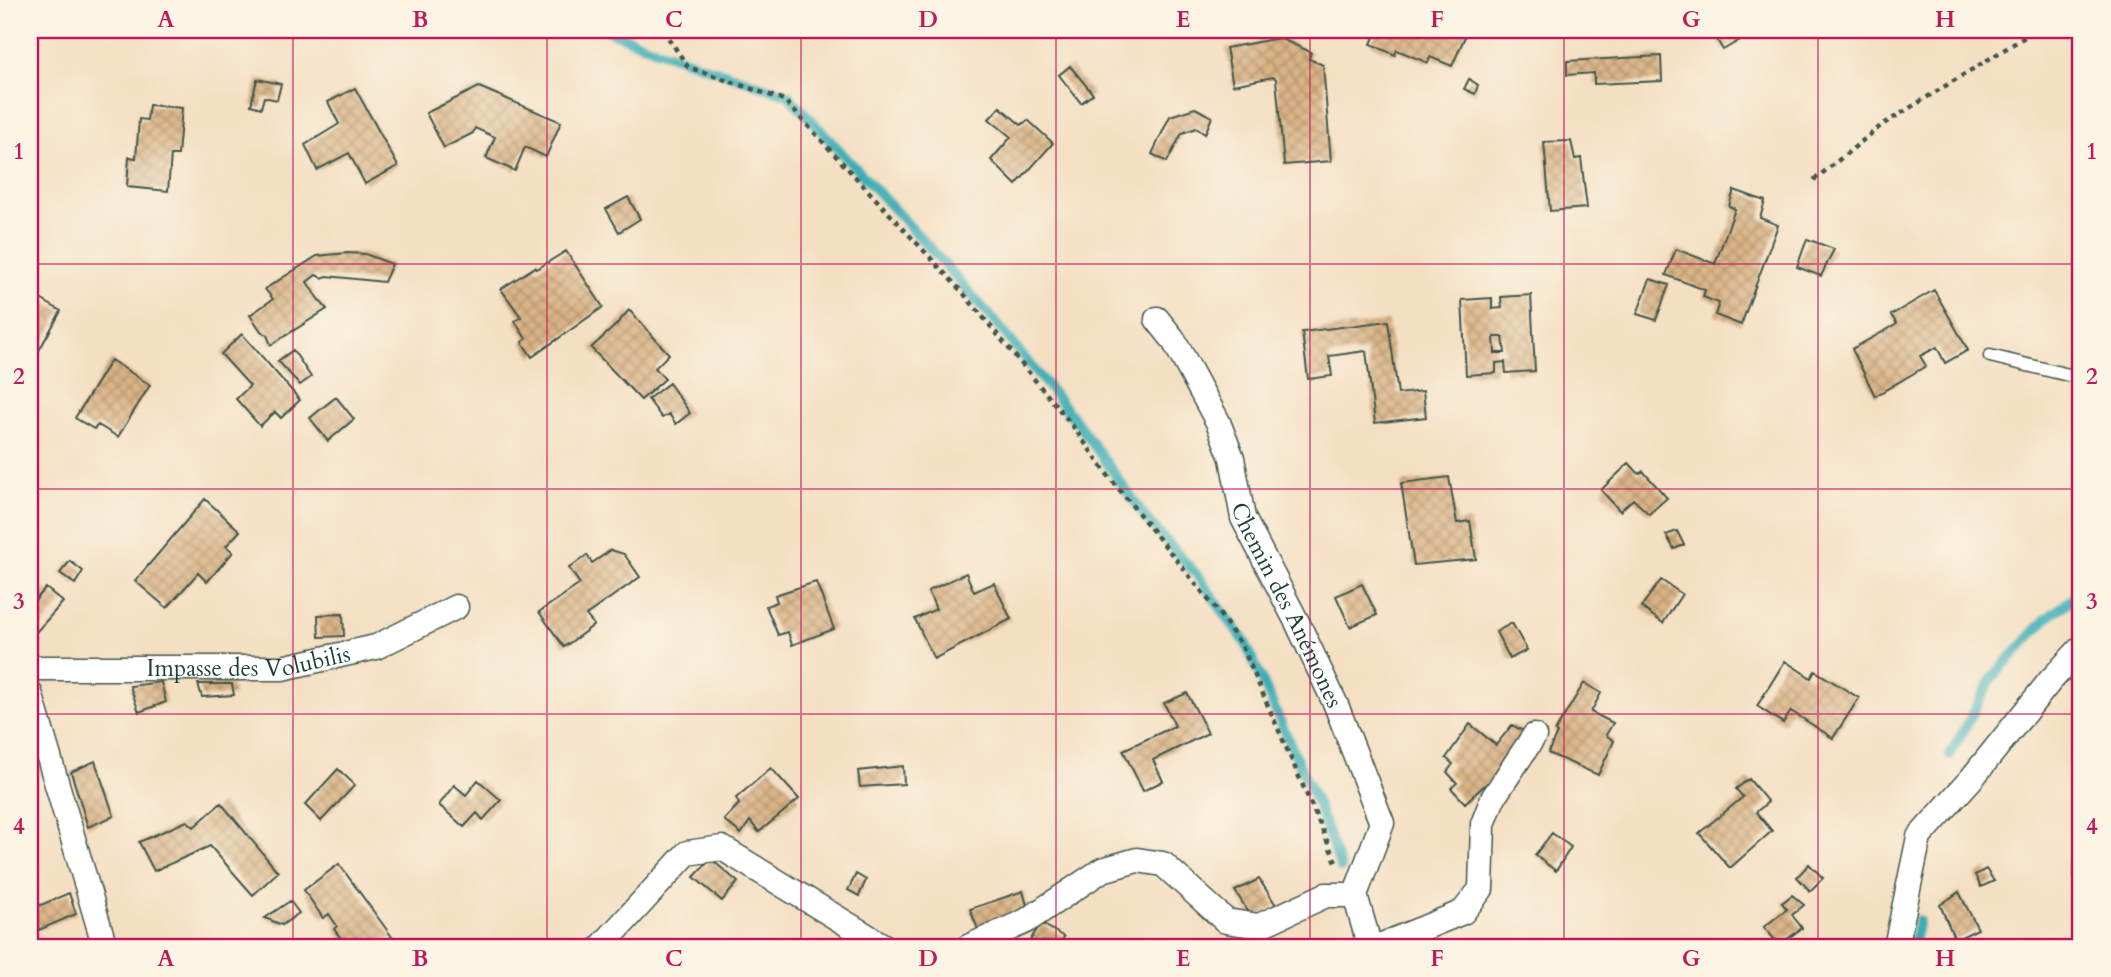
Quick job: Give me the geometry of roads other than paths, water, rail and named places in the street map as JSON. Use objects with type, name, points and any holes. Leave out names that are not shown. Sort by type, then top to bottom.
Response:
[{"type":"street","name":"Chemin des Anémones","points":[[1157,319],[1172,339],[1218,422],[1232,458],[1243,518],[1336,705],[1382,823],[1355,895]]},
{"type":"street","name":"Impasse des Volubilis","points":[[30,668],[282,668],[376,647],[456,607]]},
{"type":"street","points":[[1896,947],[1919,837],[2081,648]]},
{"type":"street","points":[[30,693],[105,947]]},
{"type":"street","points":[[1377,947],[1462,912],[1480,889],[1483,824],[1493,798],[1534,736]]},
{"type":"street","points":[[601,947],[687,853],[722,848],[884,947]]},
{"type":"street","points":[[968,947],[1026,921],[1102,870],[1137,860],[1163,864],[1226,921],[1259,926],[1326,895],[1355,895],[1370,947]]},
{"type":"lane","points":[[1990,356],[2081,378]]},
{"type":"waterway","points":[[606,30],[788,95],[993,319],[1083,430],[1146,518],[1197,575],[1245,642],[1318,806],[1341,868]]},
{"type":"waterway","points":[[1950,755],[1992,678],[2046,619],[2081,592]]},
{"type":"waterway","points":[[1913,947],[1919,920]]}]
